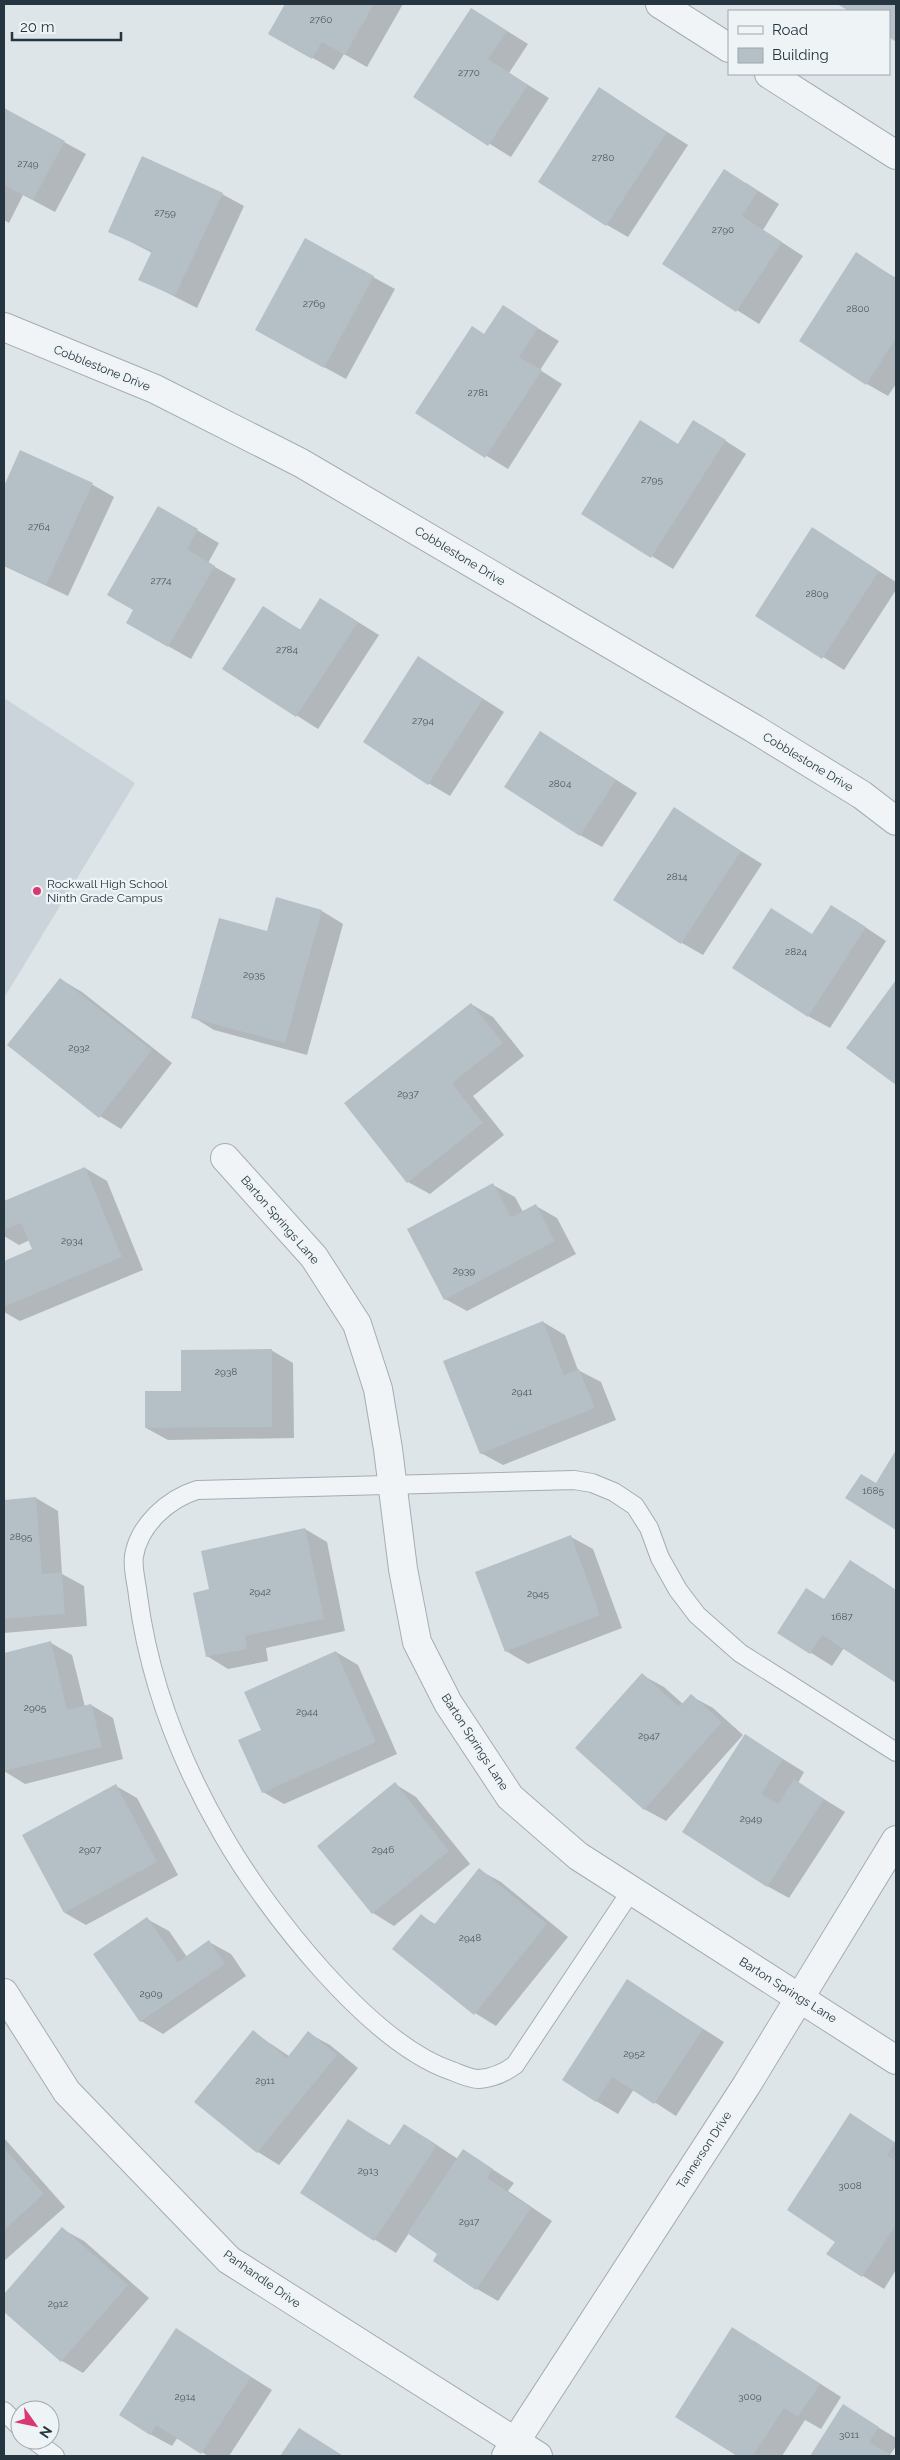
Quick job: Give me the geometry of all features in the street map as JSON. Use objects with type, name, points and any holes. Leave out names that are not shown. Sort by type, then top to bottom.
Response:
[{"type":"street","points":[[660,4],[728,47]]},
{"type":"street","points":[[771,75],[896,155]]},
{"type":"street","name":"Cobblestone Drive","points":[[4,327],[155,389],[301,463],[753,728],[862,795],[896,821]]},
{"type":"street","name":"Barton Springs Lane","points":[[225,1158],[314,1257],[358,1324],[378,1389],[393,1483],[403,1569],[417,1642],[448,1703],[510,1797],[578,1856],[896,2060]]},
{"type":"street","name":"Tannerson Drive","points":[[519,2451],[746,2086],[896,1840]]},
{"type":"street","name":"Panhandle Drive","points":[[4,1993],[67,2092],[229,2260],[519,2451]]},
{"type":"lane","points":[[632,1891],[515,2065],[499,2075],[478,2079],[434,2065],[391,2037],[301,1945],[268,1905],[222,1834],[193,1779],[170,1722],[150,1661],[141,1617],[134,1558],[139,1540],[157,1514],[180,1496],[197,1490],[393,1483],[574,1480],[592,1483],[614,1492],[635,1506],[649,1528],[660,1558],[678,1590],[697,1615],[740,1653],[896,1752]]},
{"type":"shaded area","name":"Rockwall High School Ninth Grade Campus","points":[[4,698],[135,783],[4,998]]},
{"type":"building","points":[[285,4],[374,4],[345,55],[322,42],[312,59],[268,34]]},
{"type":"building","points":[[837,4],[896,4],[896,42],[890,38],[890,10],[847,10]]},
{"type":"building","points":[[471,8],[507,31],[488,59],[528,85],[488,146],[413,97]]},
{"type":"building","points":[[599,87],[667,132],[606,226],[538,182]]},
{"type":"building","points":[[4,108],[65,141],[33,200],[4,185]]},
{"type":"building","points":[[142,156],[223,193],[175,296],[138,280],[152,251],[108,232]]},
{"type":"building","points":[[724,169],[758,191],[742,216],[782,242],[736,312],[662,264]]},
{"type":"building","points":[[305,238],[374,276],[324,368],[255,330]]},
{"type":"building","points":[[856,252],[896,279],[896,338],[866,385],[799,341]]},
{"type":"building","points":[[503,305],[538,328],[519,357],[542,370],[485,458],[415,413],[472,326],[484,334]]},
{"type":"building","points":[[640,420],[678,444],[693,420],[726,440],[651,558],[581,514]]},
{"type":"building","points":[[20,450],[93,483],[46,585],[4,565],[4,486]]},
{"type":"building","points":[[158,506],[198,529],[187,549],[215,566],[168,647],[126,623],[133,610],[107,595]]},
{"type":"building","points":[[812,527],[879,571],[822,659],[755,616]]},
{"type":"building","points":[[320,598],[358,622],[296,717],[222,669],[263,606],[300,630]]},
{"type":"building","points":[[418,656],[483,699],[428,785],[363,742]]},
{"type":"building","points":[[540,731],[616,780],[580,836],[504,787]]},
{"type":"building","points":[[674,807],[741,851],[681,944],[613,900]]},
{"type":"building","points":[[276,897],[322,910],[285,1043],[191,1018],[219,918],[267,931]]},
{"type":"building","points":[[831,905],[866,927],[808,1017],[732,968],[771,908],[812,934]]},
{"type":"building","points":[[60,978],[152,1050],[99,1118],[7,1045]]},
{"type":"building","points":[[896,980],[896,1085],[846,1048]]},
{"type":"building","points":[[471,1003],[503,1043],[452,1083],[483,1123],[407,1183],[344,1103]]},
{"type":"building","points":[[85,1167],[122,1257],[4,1307],[4,1261],[32,1249],[21,1223],[4,1230],[4,1201]]},
{"type":"building","points":[[493,1183],[511,1217],[536,1204],[555,1241],[444,1300],[407,1229]]},
{"type":"building","points":[[543,1321],[564,1375],[579,1369],[595,1408],[480,1454],[443,1361]]},
{"type":"building","points":[[272,1349],[272,1427],[145,1428],[145,1391],[181,1391],[181,1350]]},
{"type":"building","points":[[896,1450],[896,1530],[845,1498],[861,1474],[876,1483]]},
{"type":"building","points":[[36,1497],[42,1574],[62,1572],[65,1614],[4,1619],[4,1500]]},
{"type":"building","points":[[305,1528],[324,1619],[245,1636],[247,1649],[206,1657],[193,1593],[209,1589],[201,1551]]},
{"type":"building","points":[[571,1535],[600,1615],[505,1652],[475,1572]]},
{"type":"building","points":[[850,1560],[896,1590],[896,1683],[822,1635],[810,1654],[777,1633],[806,1588],[824,1599]]},
{"type":"building","points":[[51,1641],[67,1710],[91,1704],[102,1747],[4,1771],[4,1653]]},
{"type":"building","points":[[336,1651],[376,1742],[262,1793],[238,1740],[261,1730],[244,1692]]},
{"type":"building","points":[[642,1673],[679,1707],[691,1694],[722,1722],[644,1810],[575,1748]]},
{"type":"building","points":[[745,1734],[783,1759],[761,1794],[778,1804],[794,1779],[824,1799],[767,1887],[682,1832]]},
{"type":"building","points":[[395,1782],[449,1851],[372,1914],[317,1846]]},
{"type":"building","points":[[116,1784],[157,1862],[64,1913],[22,1835]]},
{"type":"building","points":[[479,1868],[547,1924],[474,2015],[392,1949],[421,1914],[434,1925]]},
{"type":"building","points":[[147,1917],[178,1962],[209,1940],[225,1964],[140,2022],[93,1954]]},
{"type":"building","points":[[627,1979],[703,2029],[654,2104],[612,2077],[596,2102],[562,2080]]},
{"type":"building","points":[[253,2030],[287,2058],[308,2031],[337,2055],[257,2153],[194,2102]]},
{"type":"building","points":[[850,2113],[895,2143],[887,2155],[896,2161],[896,2225],[862,2277],[826,2254],[835,2242],[787,2210]]},
{"type":"building","points":[[348,2119],[389,2146],[404,2124],[437,2145],[374,2241],[300,2193]]},
{"type":"building","points":[[4,2148],[44,2194],[4,2230]]},
{"type":"building","points":[[463,2149],[493,2169],[487,2178],[531,2208],[476,2290],[433,2261],[437,2254],[407,2233]]},
{"type":"building","points":[[62,2227],[128,2285],[61,2362],[4,2312],[4,2294]]},
{"type":"building","points":[[732,2327],[820,2384],[798,2417],[784,2408],[753,2456],[737,2456],[675,2417]]},
{"type":"building","points":[[176,2328],[251,2377],[201,2454],[156,2425],[150,2435],[119,2415]]},
{"type":"building","points":[[843,2404],[879,2427],[869,2442],[892,2456],[810,2456]]},
{"type":"building","points":[[299,2428],[343,2456],[280,2456]]},
{"type":"place","name":"Rockwall High School Ninth Grade Campus","points":[[37,891]]}]
